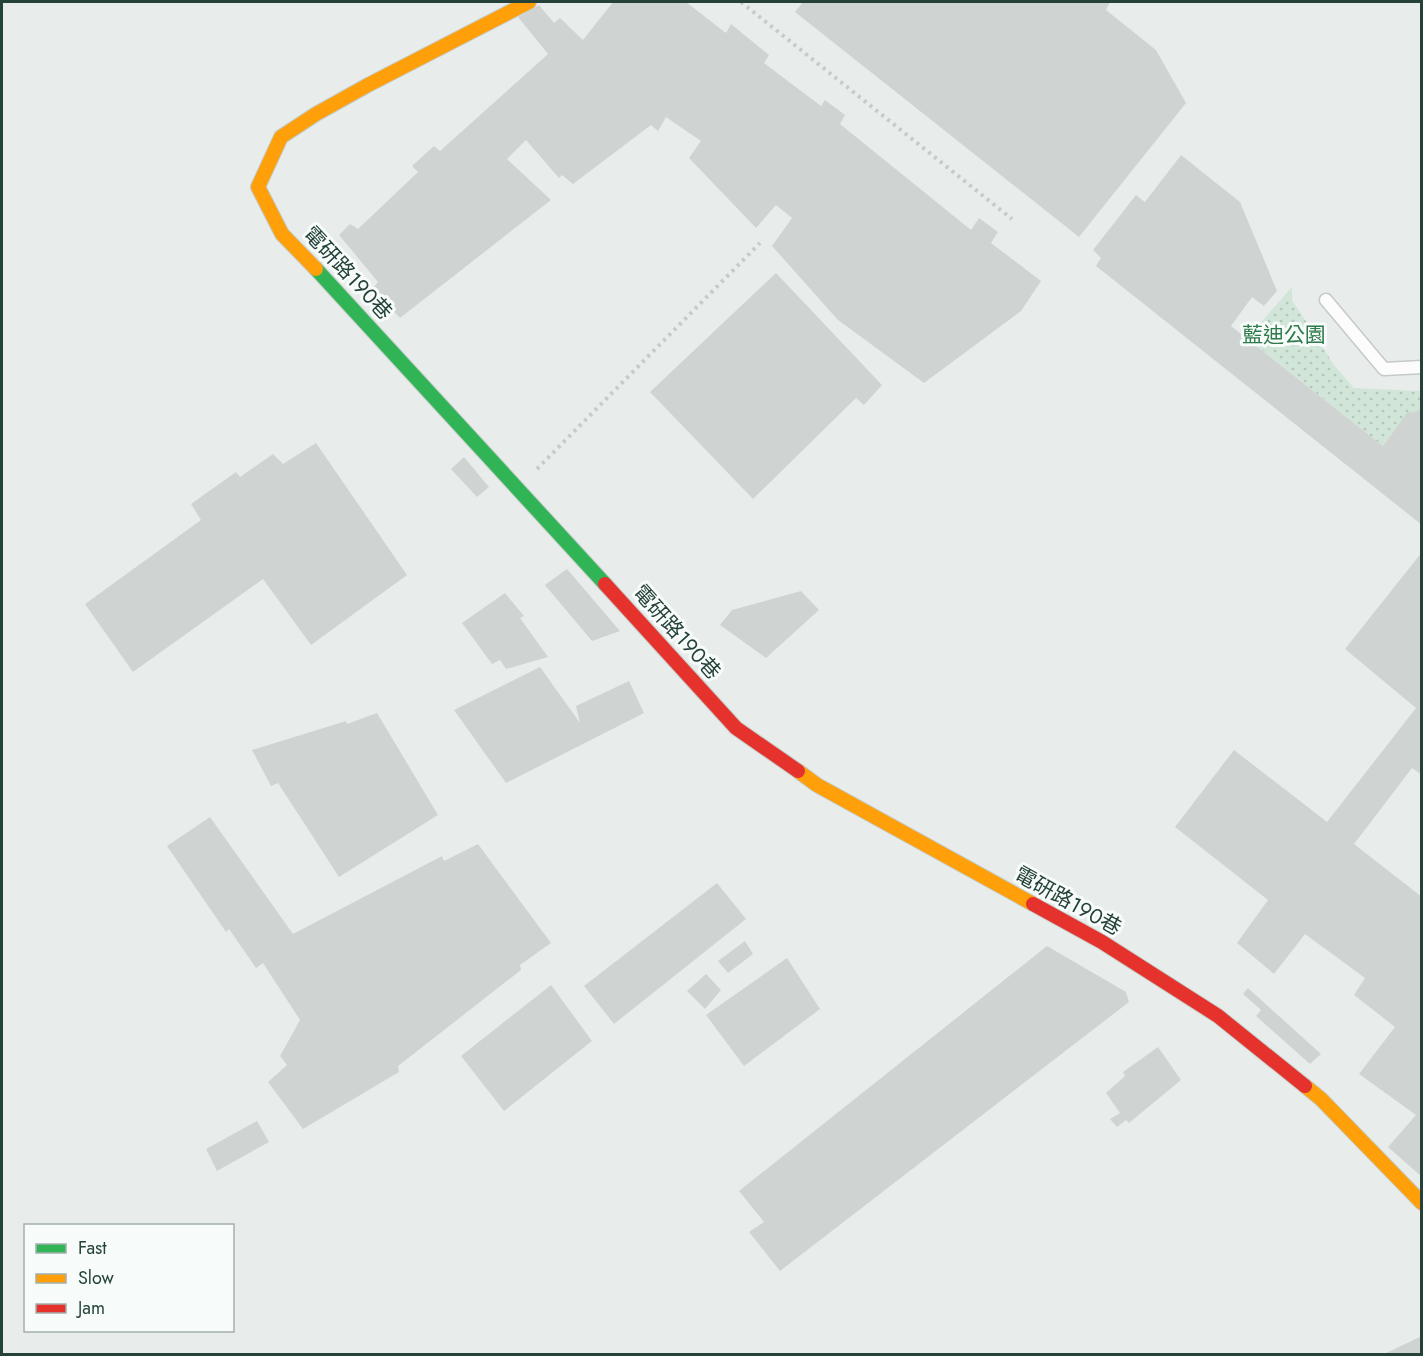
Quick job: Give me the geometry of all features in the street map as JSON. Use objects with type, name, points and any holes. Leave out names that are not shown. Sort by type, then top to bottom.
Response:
[{"type":"street","name":"電研路190巷","points":[[529,2],[368,85],[281,137],[258,187],[282,234],[736,728],[816,785],[1102,942],[1218,1016],[1321,1099],[1422,1203]]},
{"type":"lane","points":[[1326,300],[1384,369],[1422,368]]},
{"type":"path","points":[[741,2],[1012,219]]},
{"type":"path","points":[[517,488],[760,243]]},
{"type":"green space","name":"藍迪公園","points":[[1292,287],[1292,300],[1334,365],[1354,388],[1421,391],[1421,410],[1407,414],[1383,446],[1247,338]]},
{"type":"building","points":[[613,2],[686,2],[726,33],[731,24],[769,55],[764,63],[821,106],[825,100],[845,115],[840,124],[971,230],[979,218],[998,232],[991,243],[1041,281],[1021,311],[924,383],[838,320],[772,246],[792,218],[776,205],[756,228],[689,158],[701,141],[666,117],[658,131],[651,125],[573,184],[562,175],[559,178],[526,140],[507,159],[551,200],[400,318],[372,289],[378,282],[339,235],[350,224],[358,229],[418,172],[412,166],[434,146],[440,151],[548,54],[518,17],[539,5],[554,23],[560,18],[583,40]]},
{"type":"building","points":[[803,2],[1110,2],[1106,10],[1156,50],[1186,103],[1079,237],[795,12]]},
{"type":"building","points":[[1181,155],[1240,202],[1277,291],[1264,306],[1252,297],[1231,326],[1383,446],[1407,413],[1422,410],[1422,525],[1096,266],[1101,258],[1093,250],[1136,195],[1145,202]]},
{"type":"building","points":[[776,273],[882,385],[864,405],[856,398],[753,499],[650,392]]},
{"type":"building","points":[[316,443],[407,575],[311,645],[263,579],[133,672],[85,604],[201,520],[191,504],[236,472],[240,477],[273,454],[283,464]]},
{"type":"building","points":[[464,457],[489,487],[477,497],[451,469]]},
{"type":"building","points":[[1422,552],[1422,775],[1412,768],[1354,844],[1422,897],[1422,1177],[1388,1147],[1416,1115],[1359,1074],[1395,1027],[1354,995],[1365,978],[1305,934],[1274,974],[1237,943],[1268,900],[1175,827],[1234,750],[1327,822],[1416,708],[1345,649]]},
{"type":"building","points":[[567,569],[620,631],[592,641],[545,585]]},
{"type":"building","points":[[801,591],[819,610],[766,658],[720,625],[732,610]]},
{"type":"building","points":[[505,593],[524,616],[520,618],[548,657],[506,669],[500,660],[492,664],[462,623]]},
{"type":"building","points":[[540,667],[580,723],[576,706],[629,681],[644,713],[506,783],[454,710]]},
{"type":"building","points":[[377,713],[438,815],[339,877],[278,783],[271,786],[252,750],[346,721],[347,724]]},
{"type":"building","points":[[210,817],[293,934],[442,856],[444,861],[478,844],[551,943],[520,965],[521,970],[398,1066],[399,1072],[303,1129],[268,1082],[287,1065],[280,1056],[300,1020],[263,963],[256,968],[229,929],[226,932],[167,846]]},
{"type":"building","points":[[717,883],[746,919],[614,1024],[584,986]]},
{"type":"building","points":[[745,941],[753,954],[728,973],[718,961]]},
{"type":"building","points":[[1047,946],[1126,992],[1129,1002],[780,1271],[749,1232],[764,1222],[739,1191]]},
{"type":"building","points":[[787,958],[820,1009],[744,1066],[706,1015]]},
{"type":"building","points":[[706,974],[721,990],[705,1009],[687,991]]},
{"type":"building","points":[[551,985],[592,1041],[504,1111],[461,1056]]},
{"type":"building","points":[[1248,988],[1321,1054],[1310,1064],[1256,1016],[1261,1010],[1243,994]]},
{"type":"building","points":[[1158,1047],[1181,1080],[1129,1123],[1126,1120],[1117,1127],[1110,1119],[1120,1113],[1106,1093],[1125,1076],[1123,1072]]},
{"type":"building","points":[[257,1121],[269,1142],[217,1171],[206,1149]]},
{"type":"building","points":[[1422,1336],[1422,1354],[1384,1354]]},
{"type":"traffic: fast","points":[[316,269],[605,584]]},
{"type":"traffic: slow","points":[[316,269],[282,234],[258,187],[281,137],[368,85],[529,2]]},
{"type":"traffic: slow","points":[[798,771],[817,785],[1033,904]]},
{"type":"traffic: slow","points":[[1305,1086],[1321,1099],[1422,1203]]},
{"type":"traffic: jam","points":[[605,584],[736,728],[798,771]]},
{"type":"traffic: jam","points":[[1033,904],[1102,942],[1218,1016],[1305,1086]]}]
